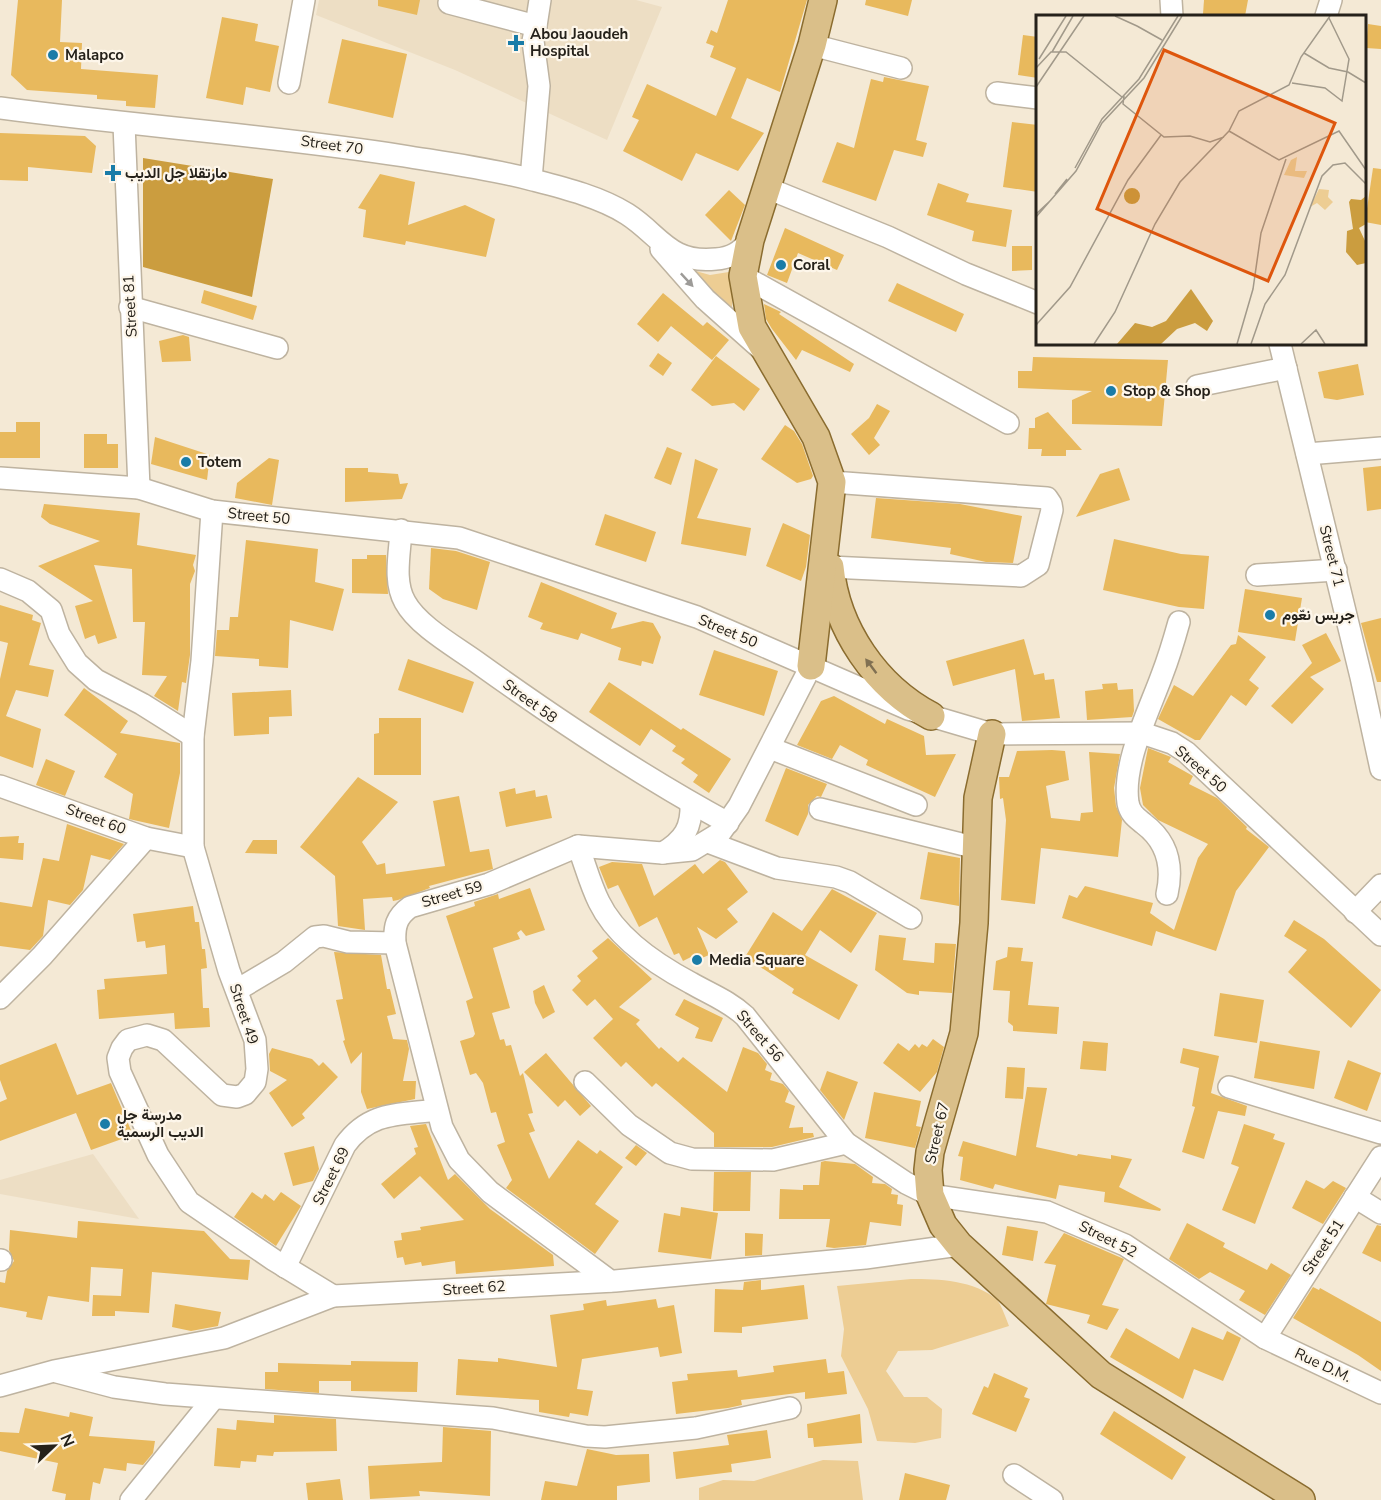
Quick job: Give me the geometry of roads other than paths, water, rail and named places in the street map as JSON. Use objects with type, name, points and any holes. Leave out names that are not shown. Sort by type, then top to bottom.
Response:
[{"type":"main road","points":[[811,666],[829,526],[832,482],[816,437],[766,354],[749,318],[743,276],[750,240],[812,45],[823,0]]},
{"type":"main road","points":[[829,526],[830,567],[838,605],[865,658],[894,691],[931,716]]},
{"type":"main road","name":"Street 67","points":[[992,734],[978,798],[970,990],[964,1033],[930,1152],[930,1195],[943,1225],[959,1245],[1101,1375],[1301,1500]]},
{"type":"street","points":[[289,83],[304,0]]},
{"type":"street","points":[[531,179],[539,87],[533,41],[540,0]]},
{"type":"street","points":[[1171,0],[1172,15]]},
{"type":"street","points":[[1326,15],[1331,0]]},
{"type":"street","points":[[449,3],[536,27]]},
{"type":"street","points":[[812,45],[901,68]]},
{"type":"street","points":[[997,93],[1036,98]]},
{"type":"street","name":"Street 70","points":[[0,108],[124,124],[313,142],[531,179],[617,209],[634,220],[650,235]]},
{"type":"street","name":"Street 81","points":[[124,124],[139,488]]},
{"type":"street","points":[[767,188],[888,237],[966,274],[1036,302]]},
{"type":"street","points":[[650,235],[679,255],[699,260],[729,257],[743,249],[750,240]]},
{"type":"street","points":[[650,235],[688,282],[766,354]]},
{"type":"street","points":[[743,276],[1008,423]]},
{"type":"street","points":[[130,307],[277,348]]},
{"type":"street","name":"Street 71","points":[[1280,345],[1336,570],[1381,770]]},
{"type":"street","points":[[1197,386],[1286,368]]},
{"type":"street","points":[[1307,454],[1381,448]]},
{"type":"street","name":"Street 50","points":[[0,478],[139,488],[212,511],[459,538],[697,617],[931,716],[992,734],[1139,733],[1172,743],[1186,752],[1381,935]]},
{"type":"street","points":[[830,567],[1021,576],[1038,566],[1052,510],[1047,498],[832,482]]},
{"type":"street","name":"Street 49","points":[[212,511],[202,661],[193,736],[193,847],[237,990],[255,1040],[257,1069],[255,1082],[245,1094],[237,1097],[222,1095],[163,1040],[147,1035],[128,1040],[122,1048],[118,1058],[120,1072],[158,1155],[189,1202],[285,1267],[333,1296]]},
{"type":"street","name":"Street 58","points":[[401,530],[399,589],[409,609],[440,637],[560,722],[691,803],[728,823]]},
{"type":"street","points":[[1257,574],[1336,570]]},
{"type":"street","points":[[0,579],[28,591],[51,610],[59,634],[77,663],[96,680],[142,704],[193,736]]},
{"type":"street","points":[[1167,894],[1171,866],[1167,853],[1147,826],[1135,818],[1128,806],[1134,750],[1179,622]]},
{"type":"street","name":"Street 59","points":[[610,1281],[512,1210],[471,1175],[449,1143],[437,1110],[395,943],[394,926],[402,912],[410,907],[489,884],[578,846],[662,853],[692,849],[708,842],[728,823],[770,748],[811,666]]},
{"type":"street","points":[[770,748],[916,805]]},
{"type":"street","name":"Street 60","points":[[0,786],[146,838],[193,847]]},
{"type":"street","points":[[662,853],[686,834],[690,824],[691,803]]},
{"type":"street","points":[[820,809],[976,848]]},
{"type":"street","points":[[0,998],[42,956],[146,838]]},
{"type":"street","points":[[708,842],[777,868],[836,877],[850,882],[911,918]]},
{"type":"street","name":"Street 56","points":[[578,846],[599,902],[618,928],[641,950],[666,968],[732,1005],[745,1016],[846,1143],[880,1167],[930,1195]]},
{"type":"street","points":[[1355,912],[1381,885]]},
{"type":"street","points":[[237,990],[284,962],[315,938],[324,936],[348,942],[395,943]]},
{"type":"street","points":[[585,1082],[629,1125],[670,1154],[692,1159],[773,1160],[846,1143]]},
{"type":"street","points":[[1228,1087],[1381,1134]]},
{"type":"street","name":"Street 69","points":[[285,1267],[345,1146],[357,1129],[373,1119],[437,1110]]},
{"type":"street","name":"Street 51","points":[[1265,1338],[1381,1157]]},
{"type":"street","name":"Street 52","points":[[930,1195],[1047,1212],[1077,1223],[1125,1245],[1265,1338]]},
{"type":"street","points":[[1355,1197],[1381,1213]]},
{"type":"street","name":"Street 62","points":[[0,1386],[54,1371],[224,1338],[333,1296],[610,1281],[865,1258],[959,1245]]},
{"type":"street","name":"Rue D.M.","points":[[1265,1338],[1381,1392]]},
{"type":"street","points":[[54,1371],[114,1387],[213,1399],[493,1418],[605,1437],[696,1428],[790,1408]]},
{"type":"street","points":[[131,1500],[213,1399]]},
{"type":"street","points":[[1014,1475],[1052,1500]]},
{"type":"place","name":"Abou Jaoudeh Hospital","points":[[516,43]]},
{"type":"place","name":"Malapco","points":[[53,55]]},
{"type":"place","name":"مارتقلا جل الديب","points":[[113,173]]},
{"type":"place","name":"Coral","points":[[781,265]]},
{"type":"place","name":"Stop & Shop","points":[[1111,391]]},
{"type":"place","name":"Totem","points":[[186,462]]},
{"type":"place","name":"جريس نعّوم","points":[[1270,615]]},
{"type":"place","name":"Media Square","points":[[697,960]]},
{"type":"place","name":"مدرسة جل الديب الرسمية","points":[[105,1124]]}]
